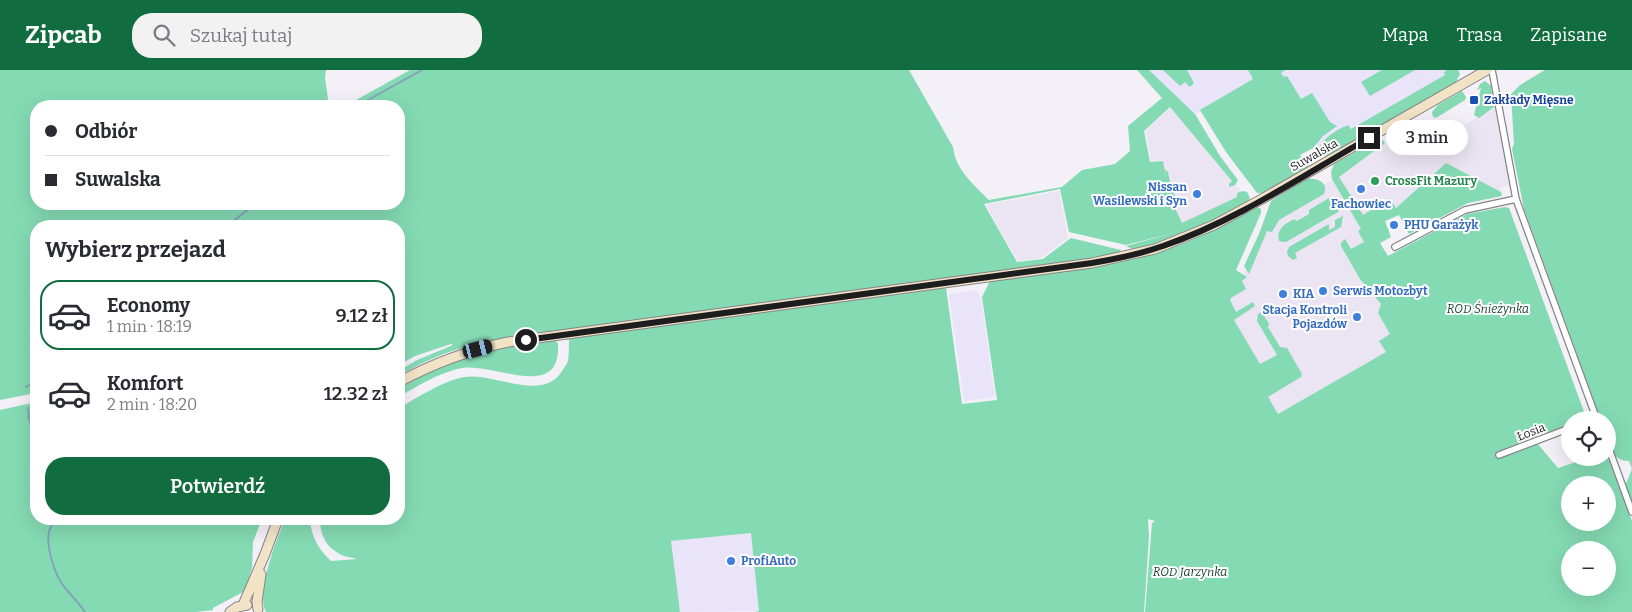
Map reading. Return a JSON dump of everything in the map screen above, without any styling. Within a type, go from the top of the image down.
[{"type":"main road","name":"Suwalska","points":[[405,379],[468,351],[508,342],[1115,258],[1155,249],[1188,236],[1258,201],[1487,70]]},
{"type":"main road","points":[[243,605],[276,525]]},
{"type":"main road","points":[[260,611],[257,602],[265,554]]},
{"type":"main road","points":[[230,612],[237,606],[243,605],[251,606],[260,611]]},
{"type":"street","points":[[1492,70],[1516,199],[1592,411]]},
{"type":"street","points":[[1395,247],[1464,210],[1516,199]]},
{"type":"street","name":"Łosia","points":[[1499,455],[1561,431]]},
{"type":"street","points":[[1615,466],[1632,512]]},
{"type":"shaded area","points":[[1137,70],[1272,70],[1183,121]]},
{"type":"shaded area","points":[[1273,70],[1457,70],[1320,150]]},
{"type":"shaded area","points":[[1495,105],[1510,185],[1500,188],[1501,192],[1446,163],[1396,208],[1391,199],[1361,216],[1435,327],[1272,419],[1219,322],[1278,204],[1314,183],[1325,184],[1336,178],[1333,172],[1414,126],[1433,146]]},
{"type":"shaded area","points":[[1171,107],[1244,195],[1176,227],[1163,160],[1151,161],[1146,130]]},
{"type":"shaded area","points":[[1059,191],[1068,238],[1041,258],[1018,261],[986,205]]},
{"type":"shaded area","points":[[976,290],[981,298],[995,397],[964,401],[949,294]]},
{"type":"shaded area","points":[[752,533],[759,611],[680,612],[670,541]]},
{"type":"green space","points":[[0,70],[326,70],[325,78],[328,100],[30,100],[30,210],[405,210],[405,100],[356,100],[410,70],[909,70],[953,147],[961,169],[989,200],[1062,187],[1082,170],[1115,164],[1130,151],[1128,126],[1162,98],[1137,70],[1149,70],[1195,114],[1220,156],[1238,180],[1235,185],[1229,187],[1232,181],[1170,107],[1144,131],[1150,162],[1163,161],[1167,181],[1165,170],[1168,172],[1177,200],[1174,206],[1182,223],[1237,197],[1237,193],[1247,192],[1250,198],[1246,203],[1177,237],[1132,249],[1126,246],[1177,232],[1126,245],[1069,232],[1060,189],[984,204],[1017,262],[1043,259],[1071,238],[1121,250],[1119,253],[1086,259],[508,337],[454,350],[405,372],[405,367],[417,360],[453,345],[451,344],[415,356],[405,362],[405,220],[30,220],[30,394],[0,400]]},
{"type":"green space","points":[[1163,70],[1187,70],[1194,83],[1190,87],[1185,82],[1180,86]]},
{"type":"green space","points":[[1248,70],[1285,70],[1281,73],[1284,77],[1287,76],[1301,99],[1312,93],[1330,122],[1337,126],[1323,136],[1313,148],[1300,155],[1303,160],[1307,159],[1310,164],[1309,168],[1262,193],[1257,193],[1226,152],[1200,110],[1253,79]]},
{"type":"green space","points":[[1382,70],[1415,70],[1370,96],[1361,82]]},
{"type":"green space","points":[[1447,70],[1458,70],[1460,74],[1456,82],[1329,155],[1317,154],[1321,144],[1333,133],[1348,125],[1351,129],[1445,75],[1444,72]]},
{"type":"green space","points":[[1545,70],[1632,70],[1632,469],[1629,461],[1622,460],[1616,456],[1616,411],[1598,411],[1524,209],[1512,149],[1514,144],[1511,94],[1520,85]]},
{"type":"green space","points":[[1485,81],[1491,86],[1494,107],[1479,118],[1474,115],[1481,88],[1477,90],[1480,84]]},
{"type":"green space","points":[[1462,91],[1466,97],[1465,100],[1436,118],[1433,117],[1432,112],[1438,105]]},
{"type":"green space","points":[[1381,138],[1385,143],[1339,177],[1363,215],[1390,198],[1396,208],[1446,163],[1501,192],[1502,196],[1468,203],[1409,234],[1399,215],[1385,221],[1391,237],[1380,243],[1388,256],[1467,214],[1505,207],[1509,208],[1584,411],[1561,411],[1561,427],[1512,446],[1511,449],[1537,443],[1558,468],[1564,466],[1611,466],[1615,476],[1561,476],[1561,531],[1616,531],[1616,478],[1632,521],[1632,612],[1145,612],[1152,523],[1155,521],[1148,519],[1149,536],[1144,612],[754,612],[759,611],[751,533],[671,541],[680,612],[266,612],[263,603],[265,579],[283,525],[311,525],[316,542],[331,561],[357,559],[342,555],[333,550],[322,534],[321,525],[405,525],[405,405],[440,385],[465,377],[489,378],[530,386],[543,385],[554,380],[567,363],[569,338],[946,288],[962,404],[997,400],[982,297],[990,281],[1081,269],[1149,255],[1193,239],[1257,207],[1261,209],[1261,213],[1236,270],[1247,277],[1242,281],[1246,289],[1230,300],[1236,312],[1253,302],[1255,306],[1234,320],[1260,364],[1277,355],[1257,321],[1258,314],[1262,312],[1269,324],[1268,327],[1280,347],[1287,348],[1302,374],[1301,377],[1268,397],[1278,414],[1386,352],[1379,341],[1390,334],[1378,313],[1381,304],[1360,279],[1341,246],[1345,239],[1351,249],[1364,242],[1358,231],[1361,229],[1332,179],[1331,172],[1334,164]]},
{"type":"green space","points":[[1306,179],[1314,179],[1321,182],[1325,186],[1324,194],[1279,220],[1272,232],[1267,231],[1249,274],[1244,266],[1259,234],[1271,201]]},
{"type":"green space","points":[[1329,198],[1337,200],[1341,206],[1338,212],[1286,242],[1279,241],[1280,230],[1285,225],[1294,219],[1297,221],[1309,214],[1309,210]]},
{"type":"green space","points":[[1343,216],[1341,227],[1295,253],[1297,258],[1293,260],[1288,256],[1289,247],[1329,224],[1329,230],[1335,227],[1335,220]]},
{"type":"green space","points":[[555,340],[558,344],[556,361],[549,372],[538,376],[462,368],[438,376],[405,393],[405,385],[430,372],[462,358],[502,346]]},
{"type":"green space","points":[[30,403],[30,525],[260,525],[253,542],[252,568],[245,591],[213,608],[213,610],[196,612],[0,612],[0,410]]},
{"type":"green space","points":[[1632,469],[1632,504],[1625,486]]},
{"type":"waterway","points":[[368,100],[422,70]]},
{"type":"waterway","points":[[235,220],[247,210]]},
{"type":"waterway","points":[[26,387],[30,385]]},
{"type":"waterway","points":[[28,408],[30,422]]},
{"type":"waterway","points":[[52,525],[48,539],[52,562],[61,583],[85,612]]},
{"type":"place","name":"Zakłady Mięsne","points":[[1474,100]]},
{"type":"place","name":"CrossFit Mazury","points":[[1375,181]]},
{"type":"place","name":"Fachowiec","points":[[1361,189]]},
{"type":"place","name":"Nissan Wasilewski i Syn","points":[[1197,194]]},
{"type":"place","name":"PHU Garażyk","points":[[1394,225]]},
{"type":"place","name":"Serwis Motozbyt","points":[[1323,291]]},
{"type":"place","name":"KIA","points":[[1283,294]]},
{"type":"place","name":"Stacja Kontroli Pojazdów","points":[[1357,317]]},
{"type":"place","name":"ProfiAuto","points":[[731,561]]},
{"type":"route","points":[[526,340],[1092,263],[1128,256],[1164,246],[1214,225],[1369,138]]},
{"type":"park label","name":"ROD Śnieżynka","points":[[1488,309]]},
{"type":"park label","name":"ROD Jarzynka","points":[[1190,572]]}]
